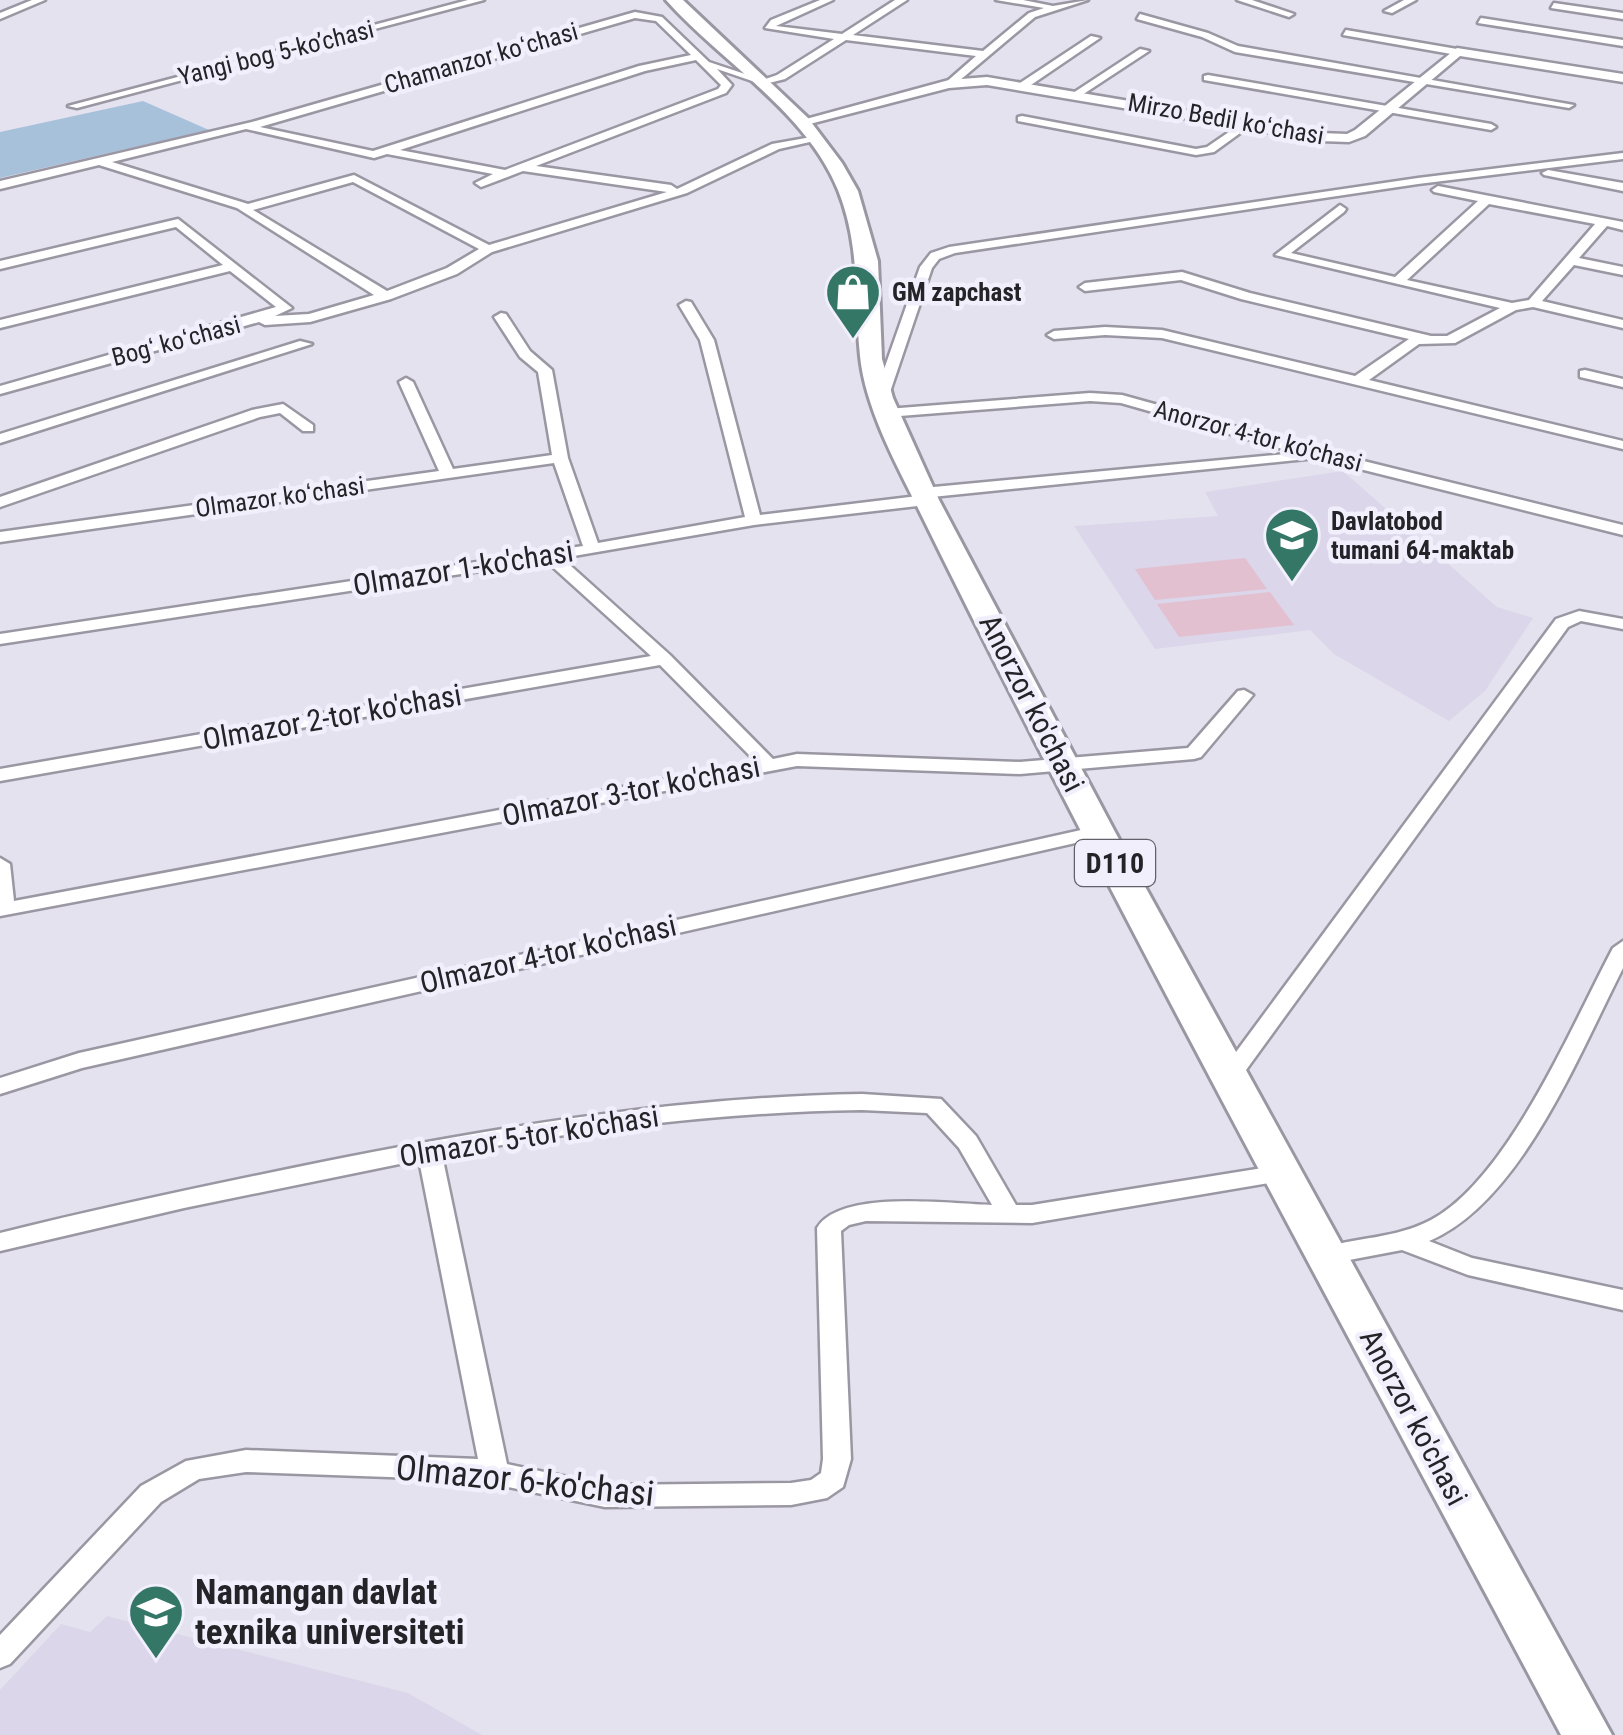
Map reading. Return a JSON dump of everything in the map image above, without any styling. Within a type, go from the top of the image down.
[{"type":"main road","name":"Anorzor ko'chasi","points":[[674,0],[810,131],[848,191],[860,220],[868,261],[871,359],[884,406],[925,496],[1281,1173],[1587,1735]]},
{"type":"street","points":[[1,15],[40,0]]},
{"type":"street","name":"Yangi bog 5-koʼchasi","points":[[73,106],[479,0]]},
{"type":"street","points":[[828,0],[769,25],[983,54]]},
{"type":"street","points":[[702,60],[758,82],[780,77],[902,0]]},
{"type":"street","points":[[1001,0],[1052,7]]},
{"type":"street","points":[[949,84],[1032,15],[1082,0]]},
{"type":"street","points":[[1242,0],[1289,14]]},
{"type":"street","points":[[1389,11],[1411,0]]},
{"type":"street","points":[[1554,6],[1623,16]]},
{"type":"street","name":"Chamanzor koʻchasi","points":[[0,185],[208,132],[251,125],[635,15],[654,16],[727,88],[481,183]]},
{"type":"street","points":[[1140,18],[1204,35],[1236,49],[1569,106]]},
{"type":"street","points":[[1482,21],[1623,43]]},
{"type":"street","points":[[1346,33],[1623,78]]},
{"type":"street","points":[[1024,85],[1095,38]]},
{"type":"street","points":[[1078,93],[1144,51]]},
{"type":"street","name":"Mirzo Bedil koʻchasi","points":[[810,131],[866,102],[949,84],[987,81],[1349,138],[1391,109],[1457,52]]},
{"type":"street","name":"Chamanzor koʻchasi","points":[[251,125],[374,154],[643,68],[702,60]]},
{"type":"street","points":[[1208,78],[1491,126]]},
{"type":"street","points":[[1022,119],[1196,152],[1210,150],[1248,124]]},
{"type":"street","points":[[253,320],[310,318],[386,296],[437,278],[488,249],[683,191],[810,131]]},
{"type":"street","name":"Chamanzor koʻchasi","points":[[385,151],[507,173]]},
{"type":"street","points":[[884,406],[926,268],[935,256],[953,250],[1418,181],[1623,156]]},
{"type":"street","points":[[102,162],[245,207],[354,178],[488,249]]},
{"type":"street","name":"Chamanzor koʻchasi","points":[[522,168],[683,191]]},
{"type":"street","points":[[1531,170],[1623,187]]},
{"type":"street","points":[[1438,190],[1623,226]]},
{"type":"street","points":[[1399,280],[1487,199]]},
{"type":"street","points":[[245,207],[248,214],[386,296]]},
{"type":"street","points":[[1340,209],[1281,255],[1512,306],[1533,304],[1623,324]]},
{"type":"street","points":[[1533,304],[1604,222]]},
{"type":"street","name":"Bogʻ koʻchasi","points":[[0,265],[178,224],[286,308],[0,390]]},
{"type":"street","points":[[1570,260],[1623,270]]},
{"type":"street","name":"Bogʻ koʻchasi","points":[[0,324],[232,266]]},
{"type":"street","points":[[1085,287],[1182,276],[1246,296],[1450,340],[1512,306]]},
{"type":"street","points":[[686,305],[707,340],[754,520]]},
{"type":"street","points":[[501,317],[525,354],[545,370],[560,458],[592,549]]},
{"type":"street","points":[[1054,335],[1105,330],[1162,334],[1623,445]]},
{"type":"street","points":[[1358,381],[1411,343],[1428,338]]},
{"type":"street","points":[[0,440],[304,344]]},
{"type":"street","points":[[1585,374],[1623,383]]},
{"type":"street","points":[[406,382],[448,474]]},
{"type":"street","name":"Anorzor 4-tor koʼchasi","points":[[884,406],[1122,399],[1322,455],[1623,530]]},
{"type":"street","points":[[0,502],[257,413],[283,408],[308,428]]},
{"type":"street","name":"Olmazor 1-ko'chasi","points":[[0,639],[925,496],[1322,455]]},
{"type":"street","name":"Olmazor koʻchasi","points":[[0,537],[560,458]]},
{"type":"street","points":[[549,555],[664,660],[769,765]]},
{"type":"street","points":[[1230,1076],[1562,623],[1580,616],[1623,624]]},
{"type":"street","name":"Olmazor 2-tor ko'chasi","points":[[0,775],[664,660]]},
{"type":"street","name":"Olmazor 3-tor ko'chasi","points":[[2,909],[797,760],[1020,768],[1194,753],[1244,695]]},
{"type":"street","name":"Olmazor 4-tor ko'chasi","points":[[0,1086],[79,1060],[1099,832]]},
{"type":"street","points":[[0,864],[2,909]]},
{"type":"street","points":[[1328,1256],[1406,1242],[1454,1218],[1489,1186],[1519,1140],[1623,948]]},
{"type":"street","name":"Olmazor 5-tor ko'chasi","points":[[0,1242],[109,1215],[522,1131],[745,1106],[933,1105],[956,1124],[984,1162],[1008,1213]]},
{"type":"street","points":[[429,1150],[494,1473]]},
{"type":"street","name":"Olmazor 6-ko'chasi","points":[[0,1655],[151,1494],[180,1472],[210,1464],[246,1461],[474,1469],[605,1496],[791,1494],[818,1490],[833,1479],[837,1459],[829,1228],[840,1218],[866,1212],[1032,1214],[1281,1173]]},
{"type":"street","points":[[1406,1242],[1468,1266],[1623,1300]]},
{"type":"shaded area","name":"Davlatobod tumani 64-maktab","points":[[1343,471],[1497,607],[1533,618],[1485,691],[1449,721],[1334,654],[1310,630],[1155,649],[1074,526],[1218,516],[1205,492]]},
{"type":"shaded area","points":[[1245,558],[1267,589],[1155,600],[1135,569]]},
{"type":"shaded area","points":[[1270,592],[1294,625],[1179,637],[1157,604]]},
{"type":"shaded area","name":"Namangan davlat texnika universiteti","points":[[107,1616],[408,1693],[482,1735],[0,1735],[0,1690],[61,1624],[90,1632]]},
{"type":"water","points":[[143,101],[209,130],[0,178],[0,132]]},
{"type":"place","name":"GM zapchast","points":[[853,341]]},
{"type":"place","name":"Davlatobod tumani 64-maktab","points":[[1292,584]]},
{"type":"place","name":"Namangan davlat texnika universiteti","points":[[156,1661]]}]
